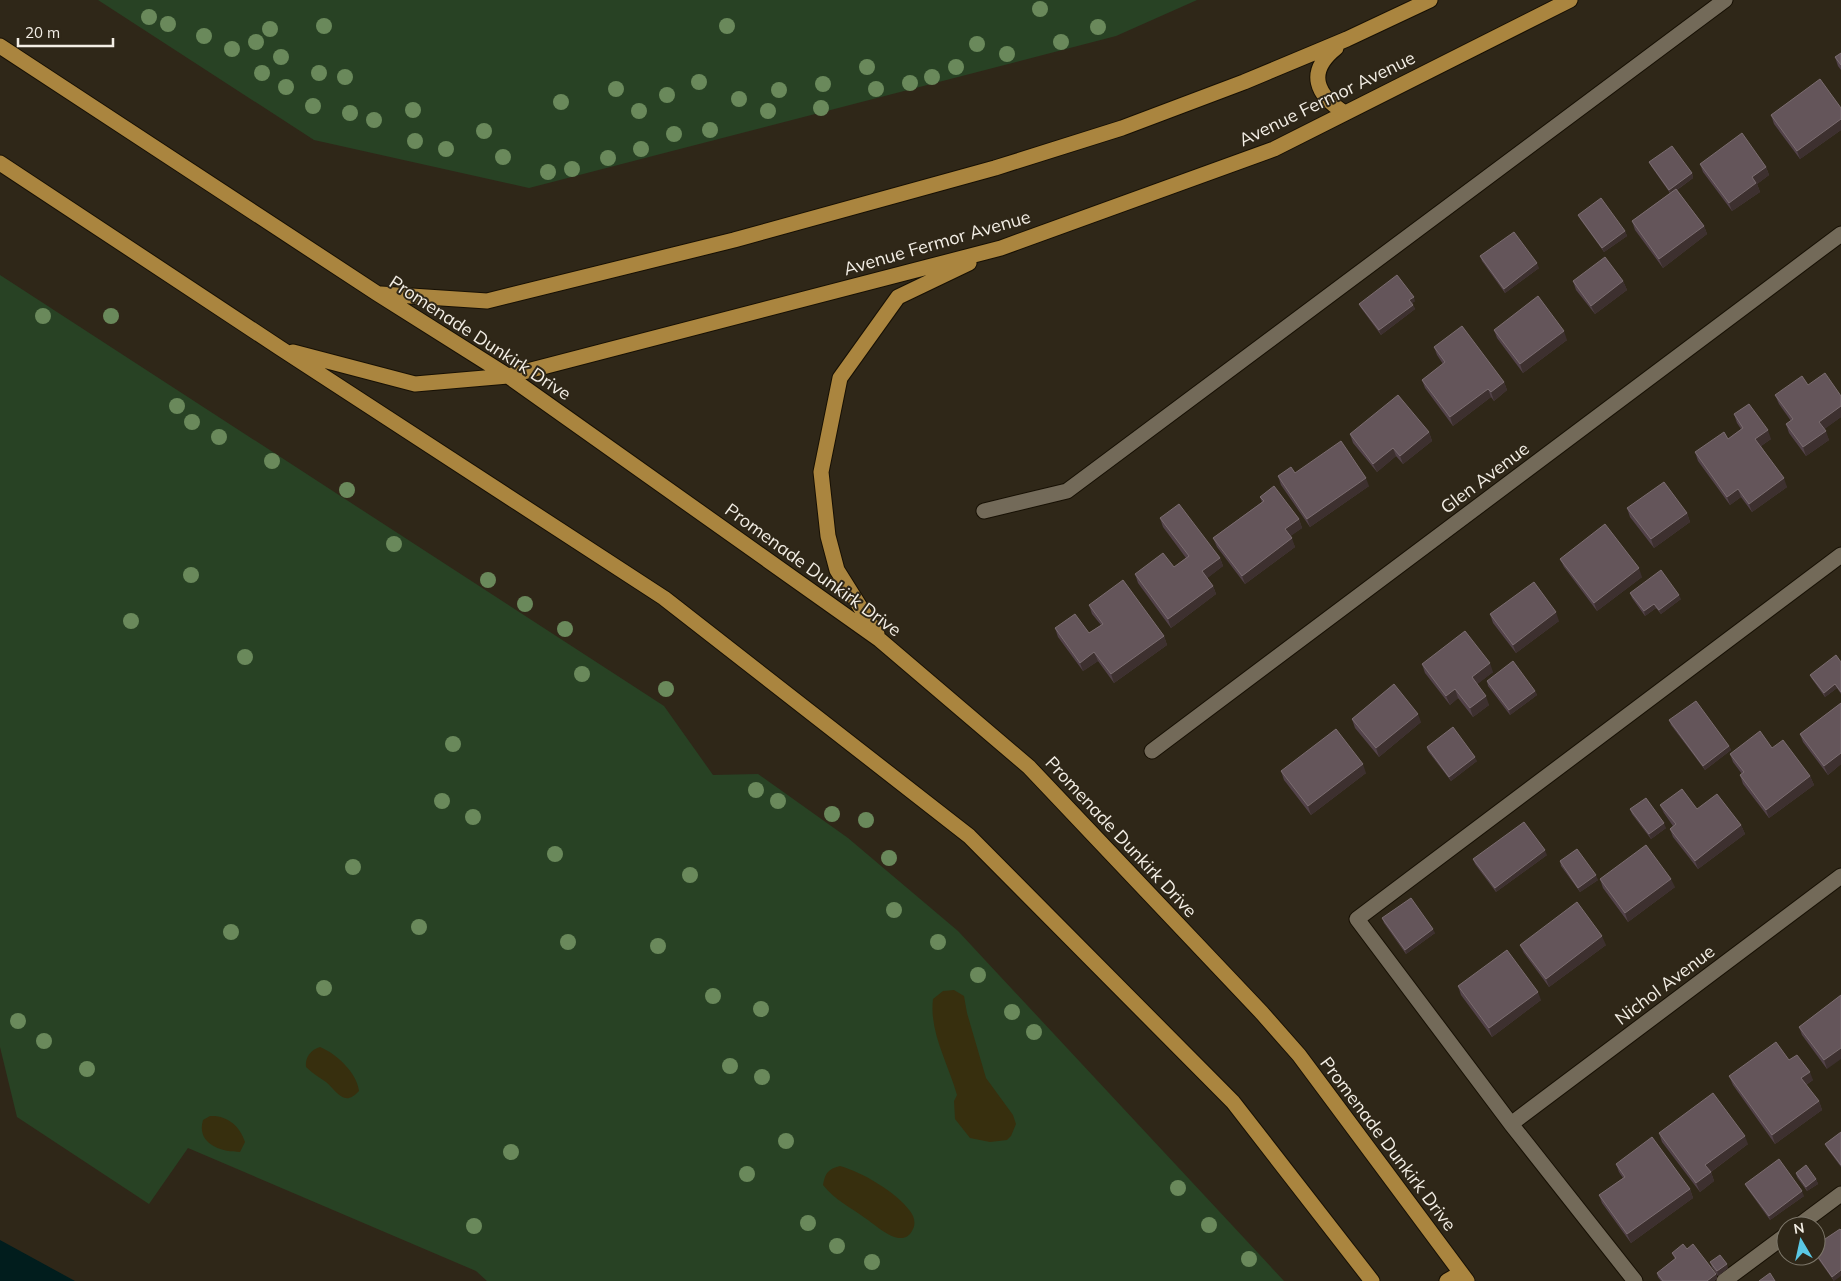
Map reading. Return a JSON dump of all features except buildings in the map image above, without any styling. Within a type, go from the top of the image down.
[{"type":"main road","points":[[378,294],[487,301],[734,240],[995,168],[1122,128],[1244,82],[1347,39],[1430,0]]},
{"type":"main road","name":"Avenue Fermor Avenue","points":[[280,348],[415,384],[508,376],[1001,248],[1274,149],[1570,0]]},
{"type":"main road","points":[[1345,113],[1332,105],[1322,95],[1318,81],[1319,68],[1326,56],[1347,39]]},
{"type":"main road","name":"Promenade Dunkirk Drive","points":[[0,46],[378,294],[508,376],[880,640],[1029,767],[1262,1013],[1298,1056],[1464,1277]]},
{"type":"main road","points":[[0,163],[664,598],[969,836],[1233,1102],[1372,1281]]},
{"type":"main road","points":[[880,640],[837,570],[828,536],[821,472],[840,378],[898,297],[1001,248]]},
{"type":"main road","points":[[1447,1281],[1464,1277]]},
{"type":"street","points":[[984,511],[1067,491],[1725,0]]},
{"type":"street","name":"Glen Avenue","points":[[1152,751],[1841,234]]},
{"type":"street","points":[[1635,1281],[1511,1124],[1357,919],[1841,555]]},
{"type":"street","name":"Nichol Avenue","points":[[1511,1124],[1841,876]]},
{"type":"street","points":[[1811,1216],[1841,1194]]},
{"type":"street","points":[[1724,1281],[1776,1242]]},
{"type":"green space","points":[[98,0],[1197,0],[1116,36],[529,188],[314,140]]},
{"type":"green space","points":[[0,275],[664,706],[713,775],[758,774],[848,838],[958,931],[1284,1281],[487,1281],[476,1271],[188,1148],[149,1204],[17,1117],[0,1047]]},
{"type":"sand","points":[[954,990],[964,996],[967,1013],[986,1078],[1013,1115],[1016,1124],[1011,1136],[1007,1140],[990,1142],[970,1138],[955,1119],[954,1101],[957,1095],[936,1035],[933,1011],[933,999],[943,991]]},
{"type":"sand","points":[[320,1047],[333,1054],[350,1071],[359,1091],[354,1096],[345,1098],[341,1096],[306,1067],[306,1060],[309,1055],[313,1050]]},
{"type":"sand","points":[[210,1116],[222,1117],[236,1126],[245,1142],[240,1152],[218,1148],[207,1141],[203,1135],[202,1128],[203,1120]]},
{"type":"sand","points":[[840,1166],[878,1184],[904,1204],[914,1220],[914,1227],[909,1235],[903,1238],[896,1237],[882,1231],[843,1203],[823,1185],[825,1177],[830,1170]]},
{"type":"water","points":[[0,1240],[75,1281],[0,1281]]}]
